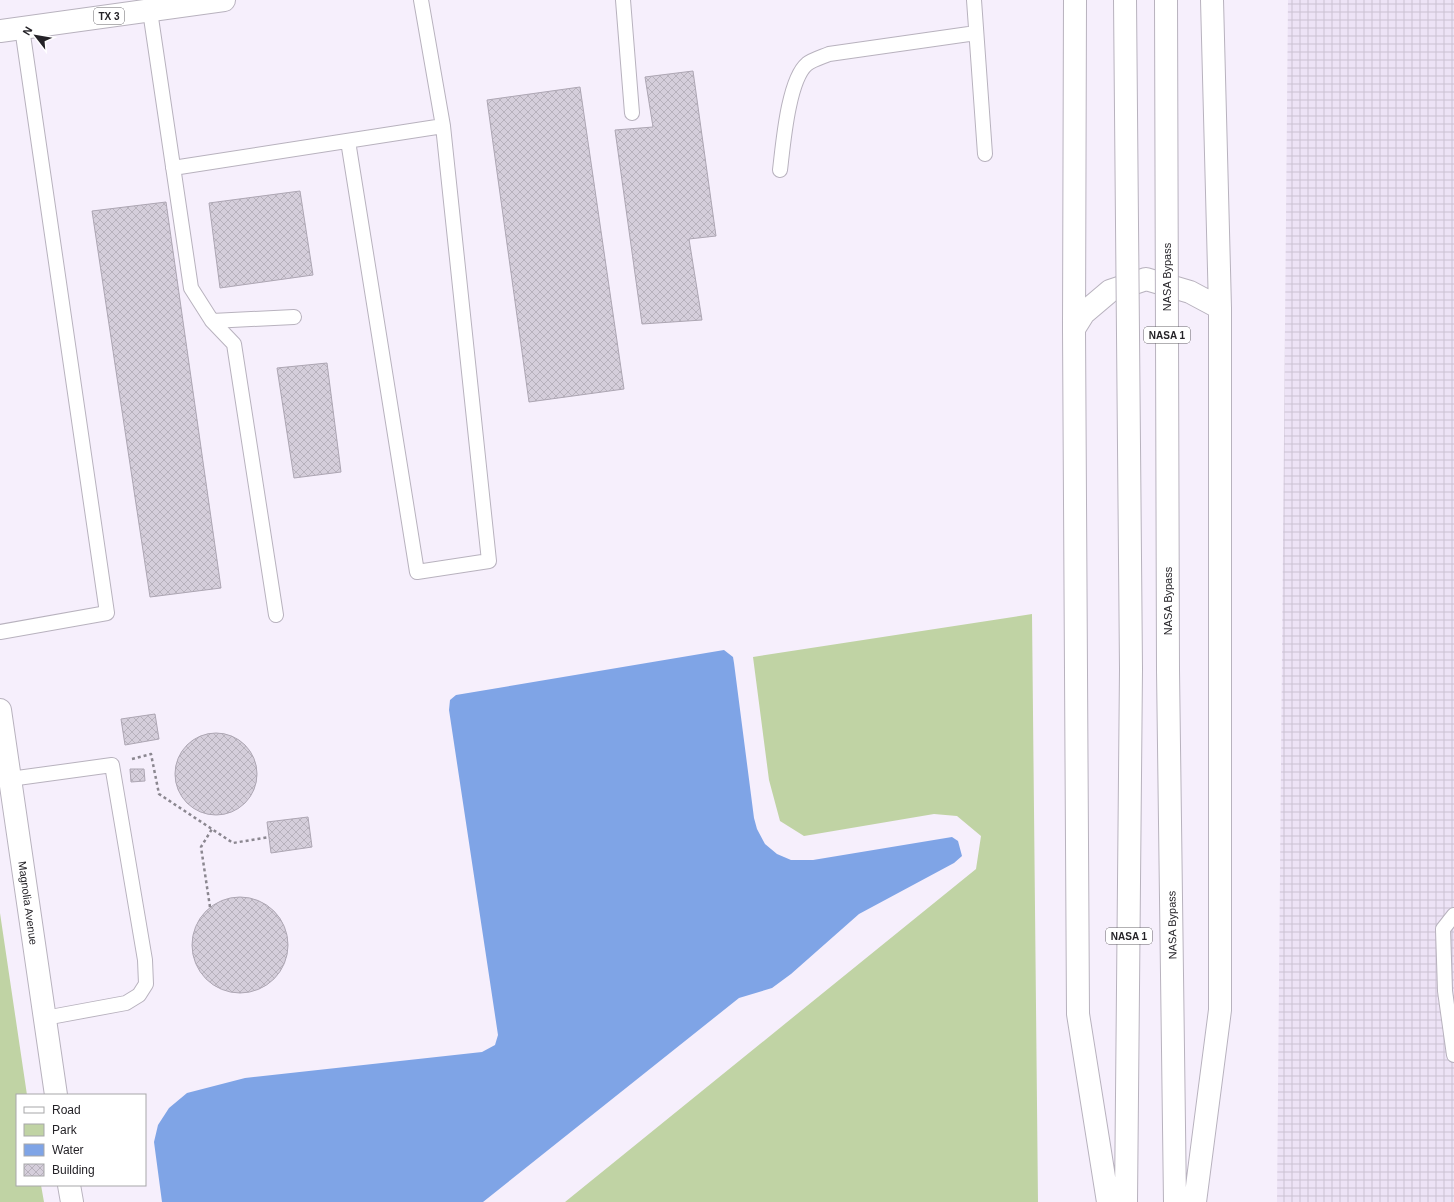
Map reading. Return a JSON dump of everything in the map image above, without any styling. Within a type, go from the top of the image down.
[{"type":"main road","name":"TX 3","points":[[0,31],[224,0]]},
{"type":"main road","points":[[1075,0],[1074,328],[1078,1014],[1108,1202]]},
{"type":"main road","name":"NASA 1","points":[[1125,0],[1131,669],[1126,1202]]},
{"type":"main road","name":"NASA Bypass","points":[[1166,0],[1168,670],[1176,1202]]},
{"type":"main road","points":[[1195,1202],[1220,1010],[1220,308],[1212,0]]},
{"type":"main road","points":[[1074,328],[1084,313],[1110,291],[1146,279],[1190,292],[1220,308]]},
{"type":"main road","name":"Magnolia Avenue","points":[[0,710],[56,1094]]},
{"type":"main road","points":[[69,1186],[72,1202]]},
{"type":"lane","points":[[348,141],[417,572],[489,562],[443,126],[421,0]]},
{"type":"lane","points":[[623,0],[632,113]]},
{"type":"lane","points":[[974,0],[984,154]]},
{"type":"lane","points":[[150,11],[191,288],[212,321],[234,344],[276,615]]},
{"type":"lane","points":[[0,632],[107,613],[22,28]]},
{"type":"lane","points":[[780,170],[788,112],[797,77],[807,64],[829,54],[976,33]]},
{"type":"lane","points":[[173,168],[443,126]]},
{"type":"lane","points":[[212,321],[294,317]]},
{"type":"lane","points":[[10,779],[112,765],[145,960],[146,984],[139,995],[126,1003],[45,1018]]},
{"type":"lane","points":[[1454,915],[1443,929],[1445,991],[1454,1055]]},
{"type":"path","points":[[112,765],[152,754],[159,794],[233,843],[269,837]]},
{"type":"path","points":[[210,907],[201,847],[212,829]]},
{"type":"shaded area","points":[[1288,0],[1454,0],[1454,1202],[1277,1202]]},
{"type":"green space","points":[[1032,614],[1038,1202],[565,1202],[976,869],[981,836],[957,816],[934,814],[804,836],[780,821],[769,780],[753,657]]},
{"type":"green space","points":[[0,913],[27,1094],[16,1094],[16,1186],[41,1186],[44,1202],[0,1202]]},
{"type":"water","points":[[724,650],[733,657],[754,818],[757,829],[765,844],[777,854],[791,860],[813,860],[952,837],[958,841],[962,856],[954,863],[859,914],[791,974],[772,988],[739,998],[483,1202],[162,1202],[154,1142],[158,1125],[169,1108],[187,1093],[245,1078],[482,1052],[495,1045],[498,1035],[449,710],[450,700],[456,695]]},
{"type":"building","points":[[693,71],[716,236],[689,239],[702,320],[642,324],[615,130],[653,127],[645,77]]},
{"type":"building","points":[[580,87],[624,389],[529,402],[487,100]]},
{"type":"building","points":[[300,191],[313,275],[220,288],[209,203]]},
{"type":"building","points":[[166,202],[221,588],[150,597],[92,211]]},
{"type":"building","points":[[327,363],[341,472],[294,478],[277,368]]},
{"type":"building","points":[[155,714],[159,739],[125,745],[121,719]]},
{"type":"building","points":[[216,733],[232,736],[245,745],[254,758],[257,774],[254,790],[245,803],[232,812],[216,815],[200,812],[187,803],[178,790],[175,774],[178,758],[187,745],[200,736]]},
{"type":"building","points":[[130,769],[144,769],[145,781],[131,782]]},
{"type":"building","points":[[308,817],[312,847],[271,853],[267,822]]},
{"type":"building","points":[[240,897],[258,901],[267,905],[274,911],[280,918],[284,927],[288,945],[284,963],[280,972],[274,979],[267,985],[258,989],[240,993],[222,989],[213,985],[206,979],[200,972],[196,963],[192,945],[196,927],[200,918],[206,911],[213,905],[222,901]]}]
